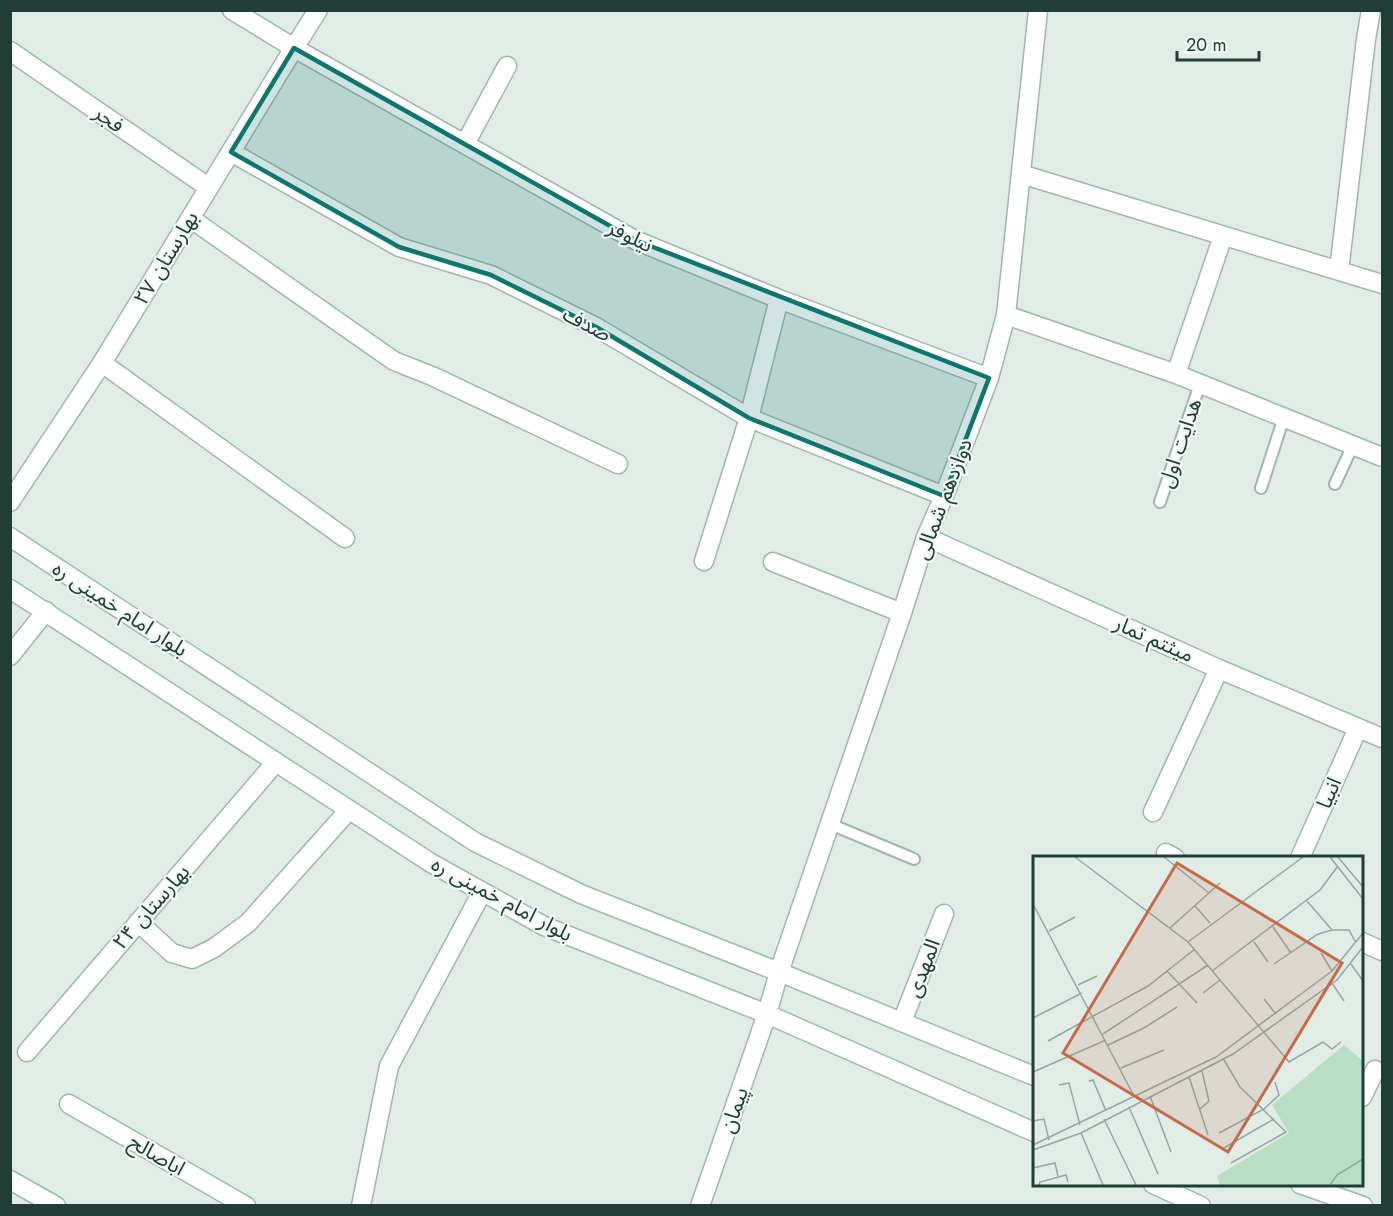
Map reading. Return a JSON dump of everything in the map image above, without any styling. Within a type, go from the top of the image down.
[{"type":"street","name":"نیلوفر","points":[[232,10],[294,48],[635,240],[779,299],[989,378]]},
{"type":"street","name":"بهارستان ۲۷","points":[[10,502],[102,363],[318,10]]},
{"type":"street","name":"دوازدهم شمالی","points":[[779,972],[927,537],[989,378],[1006,315],[1038,10]]},
{"type":"street","points":[[1339,271],[1371,10]]},
{"type":"street","name":"فجر","points":[[10,51],[208,187]]},
{"type":"street","points":[[465,144],[507,66]]},
{"type":"street","name":"صدف","points":[[231,152],[399,247],[491,274],[596,327],[749,418],[944,496]]},
{"type":"street","points":[[1021,174],[1383,285]]},
{"type":"street","points":[[190,218],[394,361],[432,376],[618,464]]},
{"type":"street","points":[[1176,374],[1223,236]]},
{"type":"street","points":[[704,561],[749,418],[779,299]]},
{"type":"street","points":[[1006,315],[1176,374],[1383,457]]},
{"type":"street","points":[[102,363],[345,538]]},
{"type":"street","name":"بلوار امام خمینی ره","points":[[10,537],[475,842],[581,894],[1033,1075]]},
{"type":"street","name":"میثتم تمار","points":[[927,537],[1219,669],[1383,738]]},
{"type":"street","points":[[773,562],[902,613]]},
{"type":"street","name":"بلوار امام خمینی ره","points":[[10,588],[431,864],[544,926],[767,1014],[1033,1131]]},
{"type":"street","points":[[10,656],[46,611]]},
{"type":"street","points":[[1153,812],[1219,669]]},
{"type":"street","name":"انبیا","points":[[1301,856],[1358,728]]},
{"type":"street","name":"بهارستان ۲۴","points":[[27,1052],[276,762]]},
{"type":"street","points":[[138,922],[172,953],[192,959],[214,948],[248,922],[349,810]]},
{"type":"street","points":[[361,1206],[389,1066],[482,892]]},
{"type":"street","name":"المهدی","points":[[902,1022],[944,914]]},
{"type":"street","points":[[1363,942],[1383,951]]},
{"type":"street","name":"پیمان","points":[[700,1206],[767,1014],[779,972]]},
{"type":"street","points":[[1363,1096],[1375,1070]]},
{"type":"street","name":"اباصالح","points":[[69,1104],[246,1206]]},
{"type":"street","points":[[10,1180],[56,1206]]},
{"type":"street","points":[[1155,1186],[1201,1206]]},
{"type":"street","points":[[1311,1187],[1363,1206]]},
{"type":"lane","name":"هدایت اول","points":[[1160,502],[1200,384]]},
{"type":"lane","points":[[1261,488],[1284,417]]},
{"type":"lane","points":[[1335,484],[1353,445]]},
{"type":"lane","points":[[830,824],[914,858]]},
{"type":"highlighted area","points":[[294,48],[635,240],[989,378],[944,496],[749,418],[596,327],[491,275],[399,247],[231,152]]}]
